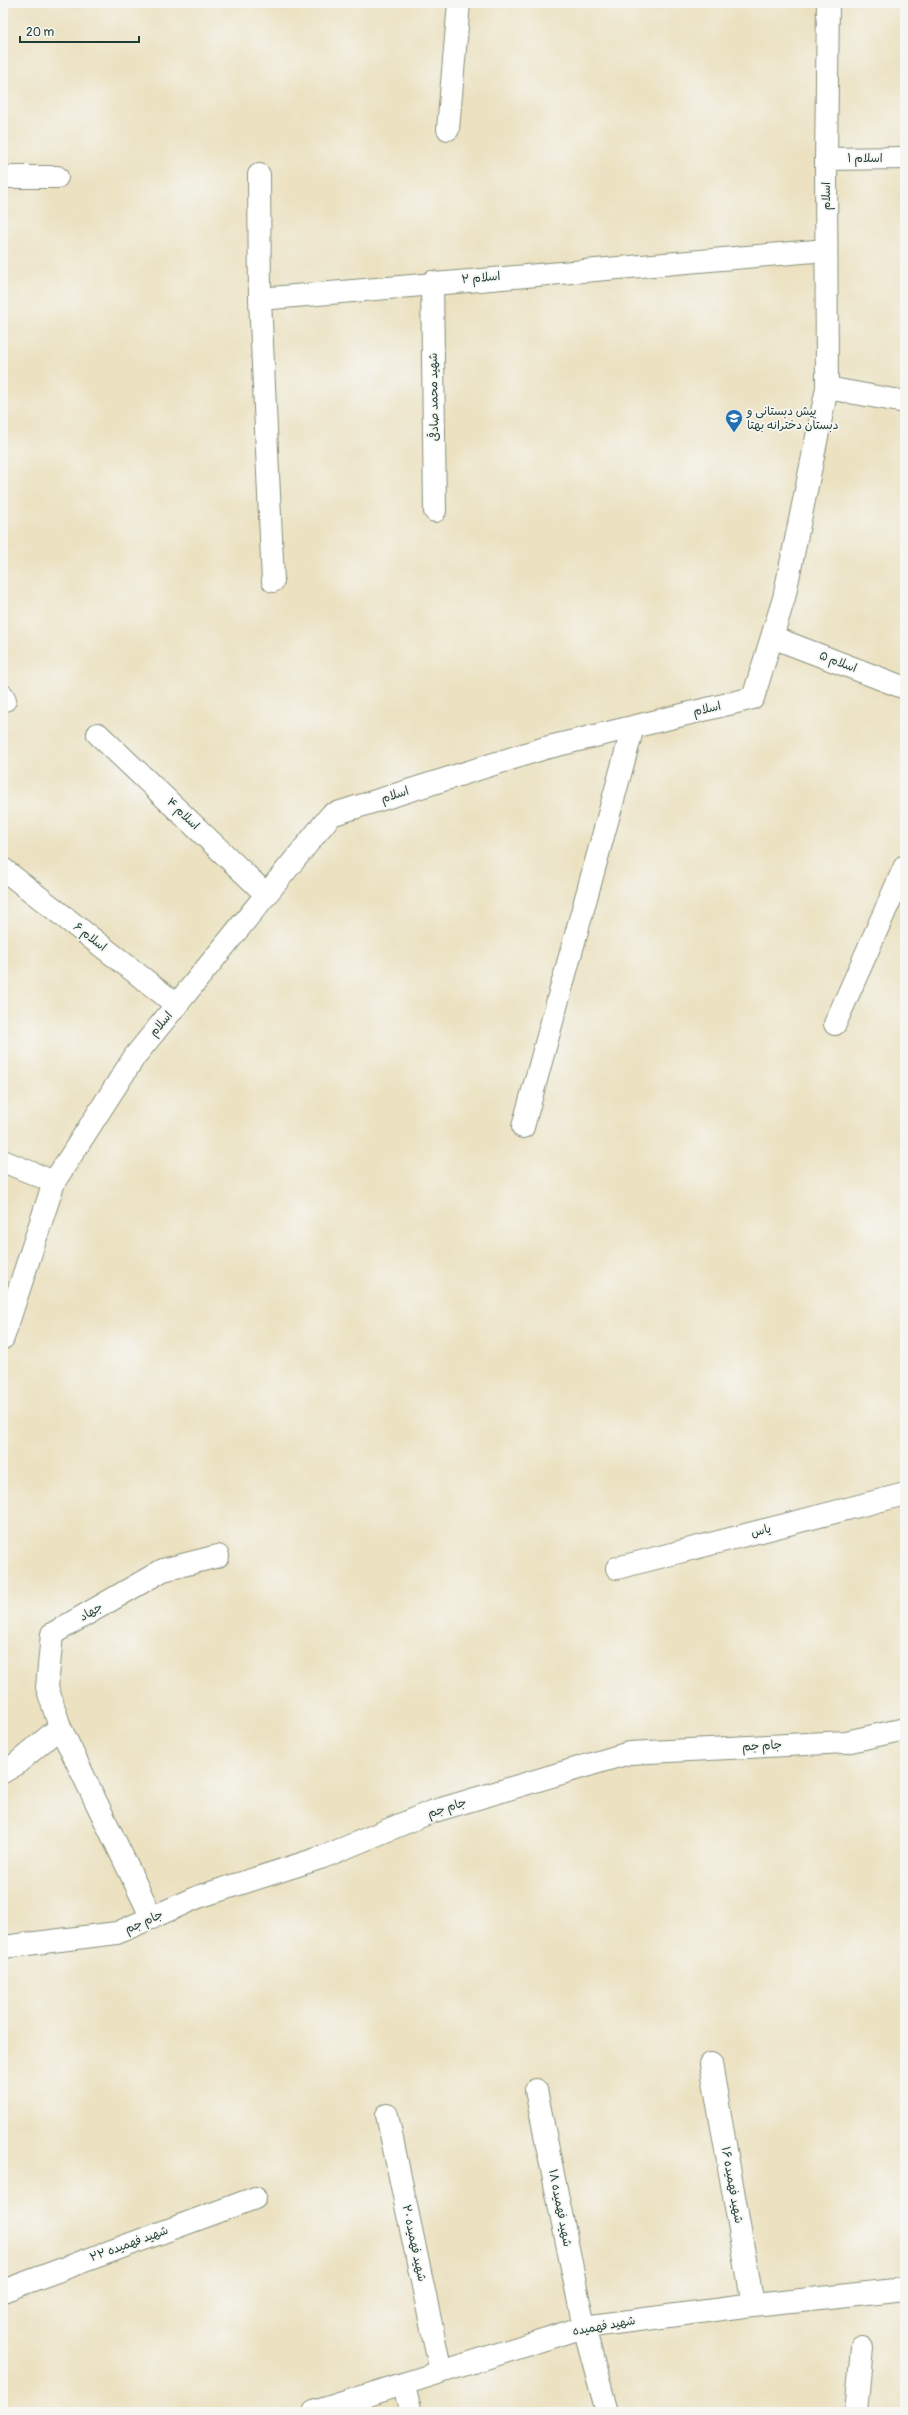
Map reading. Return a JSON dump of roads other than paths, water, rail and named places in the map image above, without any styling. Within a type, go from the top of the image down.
[{"type":"street","points":[[448,129],[459,3]]},
{"type":"street","name":"اسلام","points":[[3,1338],[54,1182],[135,1056],[331,815],[545,748],[753,698],[784,598],[827,388],[826,159],[828,3]]},
{"type":"street","name":"اسلام ۱","points":[[826,159],[905,158]]},
{"type":"street","points":[[259,175],[260,299],[273,581]]},
{"type":"street","points":[[3,177],[57,177]]},
{"type":"street","name":"اسلام ۲","points":[[260,299],[432,282],[826,250]]},
{"type":"street","name":"شهید محمد صادقی","points":[[432,282],[435,511]]},
{"type":"street","points":[[827,388],[905,402]]},
{"type":"street","name":"اسلام ۵","points":[[772,637],[905,688]]},
{"type":"street","points":[[523,1127],[633,727]]},
{"type":"street","name":"اسلام ۴","points":[[98,734],[267,894]]},
{"type":"street","points":[[835,1024],[905,866]]},
{"type":"street","name":"اسلام ۶","points":[[3,869],[178,1005]]},
{"type":"street","points":[[3,1161],[54,1182]]},
{"type":"street","name":"یاس","points":[[617,1568],[905,1494]]},
{"type":"street","name":"جهاد","points":[[152,1918],[60,1727],[47,1687],[52,1634],[163,1570],[218,1556]]},
{"type":"street","points":[[3,1772],[15,1765],[60,1727]]},
{"type":"street","name":"جام جم","points":[[3,1947],[117,1934],[198,1898],[323,1857],[430,1812],[629,1753],[846,1742],[905,1729]]},
{"type":"street","name":"شهید فهمیده ۱۶","points":[[711,2064],[752,2305]]},
{"type":"street","name":"شهید فهمیده ۱۸","points":[[536,2090],[584,2327],[607,2412]]},
{"type":"street","name":"شهید فهمیده ۲۰","points":[[388,2115],[441,2372]]},
{"type":"street","name":"شهید فهمیده ۲۲","points":[[3,2291],[255,2198]]},
{"type":"street","name":"شهید فهمیده","points":[[314,2412],[584,2327],[752,2305],[905,2289]]},
{"type":"street","points":[[856,2412],[862,2348]]},
{"type":"street","points":[[403,2384],[411,2412]]},
{"type":"place","name":"پیش دبستانی و دبستان دخترانه بهتا","points":[[734,433]]}]
